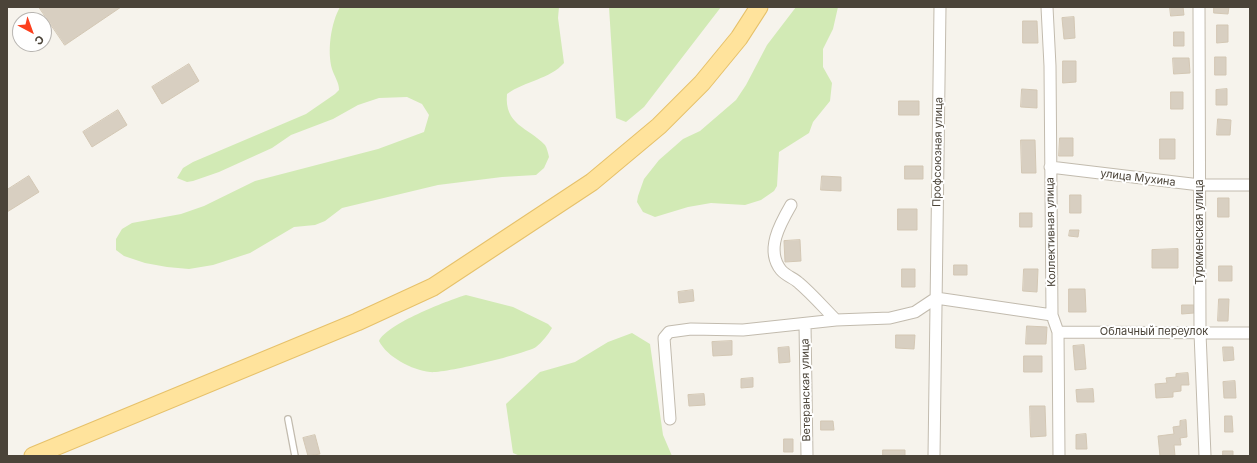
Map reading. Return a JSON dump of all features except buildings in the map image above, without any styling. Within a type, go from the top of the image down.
[{"type":"main road","points":[[32,456],[357,322],[433,287],[592,182],[660,126],[702,83],[739,38],[759,7]]},
{"type":"street","name":"Профсоюзная улица","points":[[934,456],[940,7]]},
{"type":"street","name":"Коллективная улица","points":[[1047,7],[1050,66],[1052,316],[1058,332],[1059,456]]},
{"type":"street","name":"Туркменская улица","points":[[1199,7],[1200,333],[1205,456]]},
{"type":"street","name":"улица Мухина","points":[[1050,167],[1200,185],[1250,185]]},
{"type":"street","points":[[791,205],[782,221],[776,237],[773,249],[775,260],[782,272],[799,283],[836,320]]},
{"type":"street","points":[[670,419],[664,338],[669,332],[691,329],[743,330],[836,320],[890,318],[915,312],[936,298],[1052,316]]},
{"type":"street","name":"Ветеранская улица","points":[[805,324],[807,456]]},
{"type":"street","name":"Облачный переулок","points":[[1058,332],[1250,333]]},
{"type":"lane","points":[[288,419],[296,456]]},
{"type":"green space","points":[[340,7],[559,7],[558,18],[564,63],[552,73],[507,94],[509,113],[513,119],[546,146],[549,157],[544,168],[536,175],[502,177],[438,185],[342,208],[325,221],[315,225],[294,227],[250,253],[213,265],[189,269],[167,267],[145,263],[124,256],[116,250],[116,239],[122,229],[132,223],[181,214],[204,206],[255,181],[378,149],[424,132],[429,115],[422,104],[407,97],[379,98],[358,105],[333,119],[291,135],[272,148],[219,172],[187,182],[177,178],[183,168],[193,162],[306,114],[339,90],[332,69],[330,46],[334,21]]},
{"type":"green space","points":[[609,7],[721,7],[644,107],[626,122],[616,118]]},
{"type":"green space","points":[[796,7],[838,7],[833,29],[823,49],[823,67],[832,83],[830,101],[813,122],[809,133],[779,152],[777,186],[774,191],[761,200],[745,205],[711,203],[688,207],[655,217],[643,212],[637,202],[644,179],[659,160],[683,139],[700,131],[736,100],[746,85],[767,45]]},
{"type":"green space","points":[[466,295],[513,307],[548,324],[552,328],[547,336],[536,347],[529,350],[483,363],[438,372],[423,371],[408,366],[388,352],[379,341],[384,334],[393,327],[445,302]]},
{"type":"green space","points":[[632,333],[650,344],[663,435],[672,456],[520,456],[513,453],[506,404],[540,372],[575,362],[608,342]]}]
